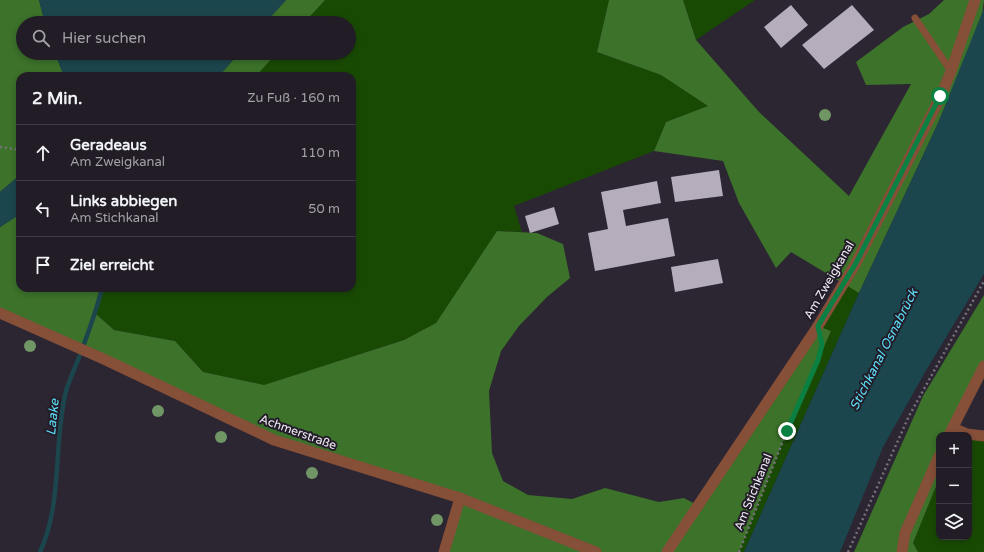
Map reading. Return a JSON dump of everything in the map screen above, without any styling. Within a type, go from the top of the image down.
[{"type":"street","name":"Am Zweigkanal","points":[[667,552],[818,326],[856,263],[940,96],[951,71],[975,0]]},
{"type":"street","name":"Achmerstraße","points":[[0,313],[108,361],[274,440],[460,498],[596,552]]},
{"type":"street","points":[[951,432],[984,366]]},
{"type":"street","points":[[972,435],[984,436]]},
{"type":"street","points":[[902,552],[905,533],[936,463]]},
{"type":"street","points":[[444,552],[460,498]]},
{"type":"lane","points":[[915,18],[951,71]]},
{"type":"path","points":[[0,147],[16,149]]},
{"type":"path","points":[[848,552],[909,416],[984,281]]},
{"type":"path","name":"Am Stichkanal","points":[[739,552],[787,431],[818,360],[822,345],[818,326]]},
{"type":"green space","points":[[0,0],[39,0],[43,16],[16,16],[16,60],[58,60],[62,72],[16,72],[16,178],[0,192]]},
{"type":"green space","points":[[286,0],[325,0],[310,16],[271,16]]},
{"type":"green space","points":[[325,0],[609,0],[597,52],[661,75],[708,106],[666,122],[654,151],[514,206],[522,232],[497,231],[436,323],[404,340],[264,385],[203,372],[175,341],[114,330],[96,314],[101,292],[356,292],[356,72],[260,72],[271,60],[356,60],[356,16],[310,16]]},
{"type":"green space","points":[[609,0],[683,0],[696,40],[759,112],[849,196],[911,84],[866,85],[856,62],[903,27],[929,14],[944,0],[984,0],[982,16],[939,121],[859,293],[791,252],[776,268],[739,203],[723,161],[654,151],[666,122],[708,106],[661,75],[597,52]]},
{"type":"green space","points":[[683,0],[755,0],[696,40]]},
{"type":"green space","points":[[233,60],[271,60],[260,72],[222,72]]},
{"type":"green space","points":[[16,217],[16,292],[101,292],[96,314],[114,330],[175,341],[203,372],[264,385],[404,340],[436,323],[497,231],[537,233],[563,244],[570,278],[547,297],[519,326],[501,351],[489,391],[492,453],[503,481],[528,495],[572,499],[605,488],[659,502],[684,498],[697,505],[818,326],[831,331],[787,431],[739,552],[444,552],[460,499],[274,440],[0,313],[0,227]]},
{"type":"green space","points":[[841,282],[859,293],[744,552],[739,552],[787,431],[831,331],[818,326]]},
{"type":"green space","points":[[984,295],[984,374],[958,424],[965,432],[936,432],[936,486],[913,543],[918,552],[854,552],[923,396]]},
{"type":"green space","points":[[972,436],[984,439],[984,552],[918,552],[913,543],[936,486],[936,540],[972,540]]},
{"type":"water","points":[[39,0],[286,0],[271,16],[43,16]]},
{"type":"water","name":"Stichkanal Osnabrück","points":[[984,8],[984,274],[924,374],[883,447],[840,552],[744,552],[859,293],[939,121]]},
{"type":"water","points":[[58,60],[233,60],[222,72],[62,71]]},
{"type":"water","points":[[16,178],[16,217],[0,227],[0,192]]},
{"type":"building","points":[[791,5],[808,25],[781,48],[764,27]]},
{"type":"building","points":[[852,5],[874,30],[824,69],[802,45]]},
{"type":"building","points":[[719,170],[723,196],[675,202],[671,177]]},
{"type":"building","points":[[657,181],[661,203],[623,210],[626,226],[668,218],[675,256],[595,271],[588,233],[608,229],[601,192]]},
{"type":"building","points":[[554,207],[559,224],[530,233],[525,216]]},
{"type":"building","points":[[718,259],[723,283],[675,292],[671,267]]},
{"type":"waterway","name":"Laake","points":[[40,552],[52,513],[62,411],[66,391],[91,324],[101,292]]},
{"type":"route","points":[[787,431],[818,360],[822,345],[818,326],[856,263],[940,96]]}]
